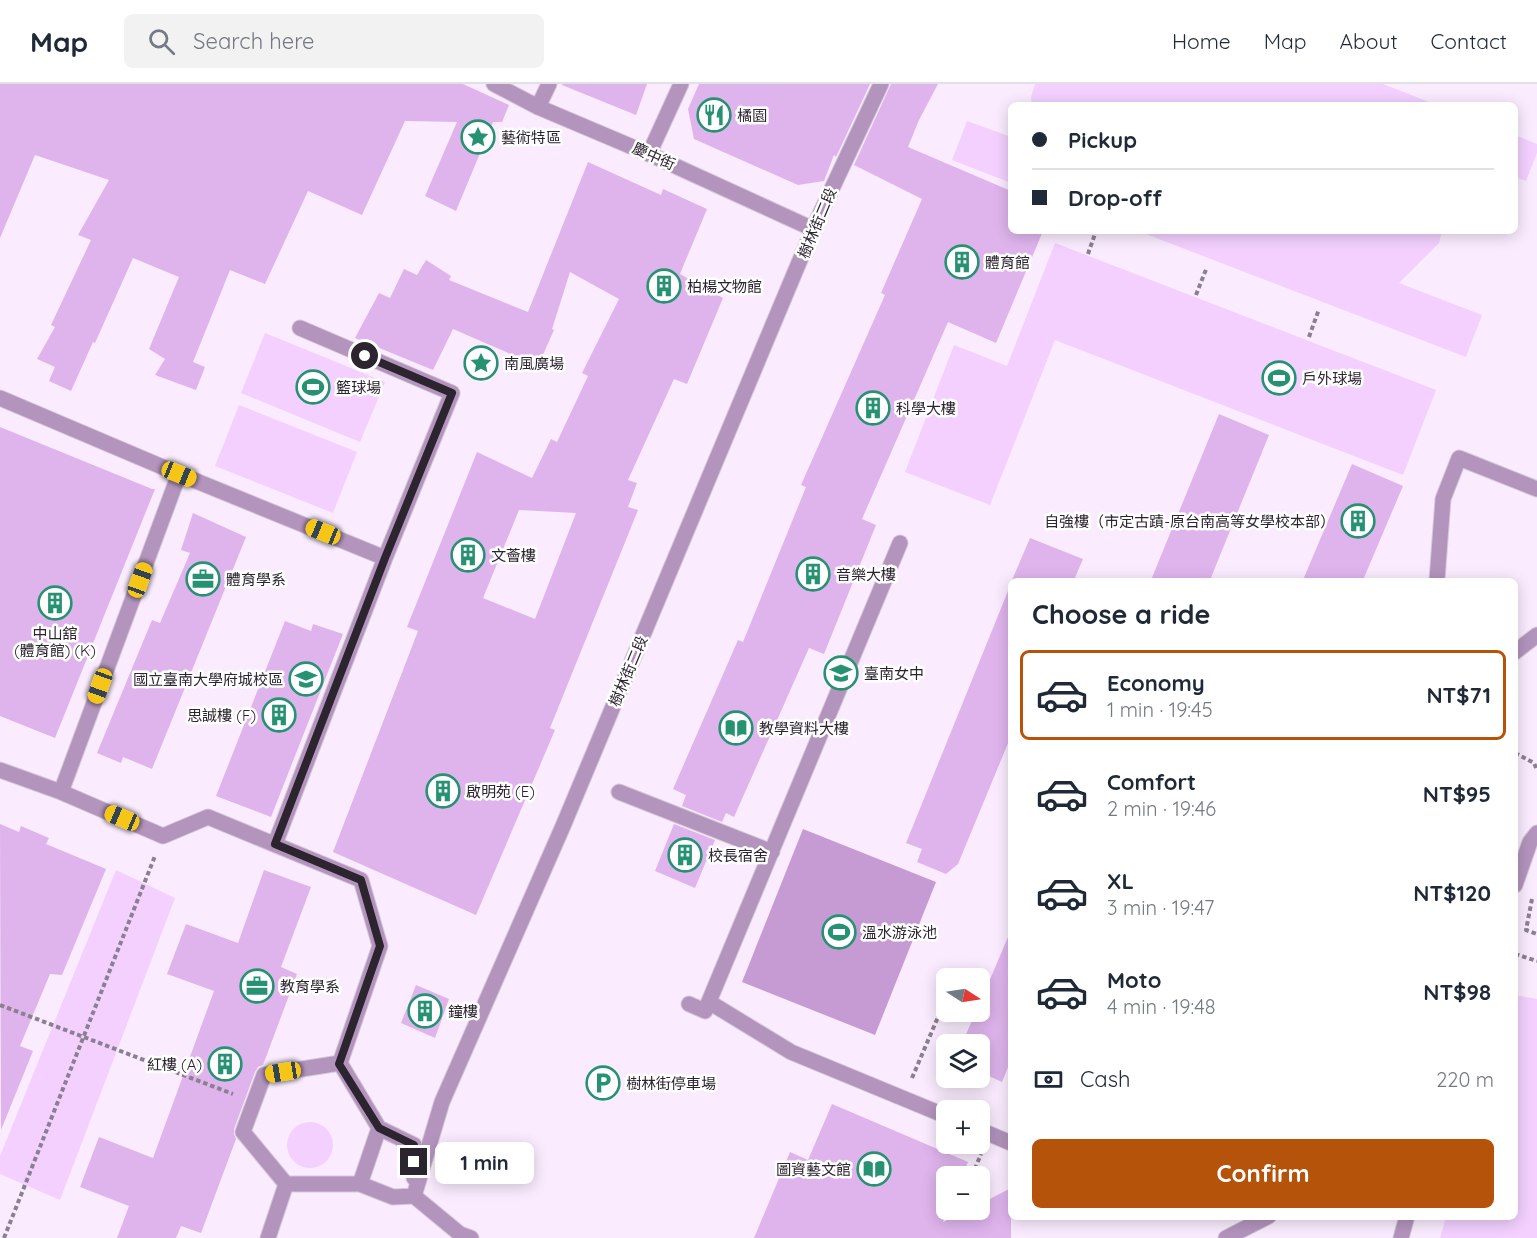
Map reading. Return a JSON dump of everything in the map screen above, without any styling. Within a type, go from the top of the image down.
[{"type":"street","name":"慶中街","points":[[494,84],[538,108],[649,154],[813,230]]},
{"type":"street","points":[[538,108],[549,84]]},
{"type":"street","points":[[649,154],[681,84]]},
{"type":"street","name":"樹林街二段","points":[[414,1196],[442,1102],[563,826],[813,230],[881,84]]},
{"type":"street","points":[[275,844],[385,558],[452,393],[300,328]]},
{"type":"street","points":[[0,398],[385,558]]},
{"type":"street","points":[[1437,578],[1443,499],[1459,458],[1537,489]]},
{"type":"street","points":[[61,792],[179,474]]},
{"type":"street","points":[[689,1004],[705,1011],[900,543]]},
{"type":"street","points":[[1518,650],[1537,635]]},
{"type":"street","points":[[0,770],[61,792],[163,836],[208,817],[361,880],[380,946],[339,1064]]},
{"type":"street","points":[[619,792],[772,852]]},
{"type":"street","points":[[1518,876],[1530,842],[1537,833]]},
{"type":"street","points":[[709,1002],[791,1052],[936,1112]]},
{"type":"street","points":[[339,1064],[379,1128],[414,1145],[414,1196]]},
{"type":"street","points":[[286,1184],[243,1132],[264,1075],[339,1064]]},
{"type":"street","points":[[360,1184],[379,1128]]},
{"type":"street","points":[[990,1134],[1008,1142]]},
{"type":"street","points":[[286,1184],[360,1184],[393,1197],[414,1196],[460,1234],[471,1238]]},
{"type":"street","points":[[268,1238],[286,1184]]},
{"type":"street","points":[[1226,1238],[1261,1220]]},
{"type":"street","points":[[1401,1238],[1406,1220]]},
{"type":"path","points":[[1088,254],[1095,234]]},
{"type":"path","points":[[1196,295],[1207,267]]},
{"type":"path","points":[[1309,337],[1319,309]]},
{"type":"path","points":[[1518,755],[1534,763],[1537,770]]},
{"type":"path","points":[[4,1238],[163,836]]},
{"type":"path","points":[[1533,898],[1526,930],[1537,934]]},
{"type":"path","points":[[1518,955],[1537,961]]},
{"type":"path","points":[[0,1005],[254,1102]]},
{"type":"path","points":[[904,1098],[936,1022]]},
{"type":"shaded area","points":[[1035,84],[1383,84],[1429,102],[1032,102]]},
{"type":"shaded area","points":[[967,121],[1008,136],[1008,182],[952,160]]},
{"type":"shaded area","points":[[1518,136],[1537,144],[1537,153],[1526,181],[1518,178]]},
{"type":"shaded area","points":[[1146,234],[1441,234],[1439,243],[1399,283],[1482,315],[1466,357]]},
{"type":"shaded area","name":"戶外球場","points":[[1055,243],[1436,390],[1403,475],[1055,340],[990,505],[905,472],[954,345],[1007,366]]},
{"type":"shaded area","name":"籃球場","points":[[265,333],[385,382],[360,442],[241,393]]},
{"type":"shaded area","name":"籃球場","points":[[239,405],[357,452],[333,513],[215,466]]},
{"type":"shaded area","name":"溫水游泳池","points":[[803,829],[936,882],[875,1035],[742,982]]},
{"type":"shaded area","points":[[116,870],[175,898],[60,1200],[0,1174],[0,1156]]},
{"type":"shaded area","points":[[1518,996],[1537,999],[1537,1238],[1440,1238],[1445,1220],[1518,1220]]},
{"type":"shaded area","points":[[310,1122],[326,1129],[333,1145],[326,1161],[310,1168],[294,1161],[287,1145],[294,1129]]},
{"type":"building","points":[[0,84],[463,84],[509,105],[502,122],[493,122],[456,211],[425,196],[457,122],[405,121],[362,215],[308,191],[265,284],[230,270],[193,362],[205,367],[196,390],[155,375],[165,359],[149,349],[179,277],[133,258],[71,391],[49,381],[55,367],[37,359],[55,327],[51,325],[91,240],[78,235],[109,180],[35,155],[0,238]]},
{"type":"building","points":[[562,84],[647,84],[636,115]]},
{"type":"building","points":[[699,84],[870,84],[836,157],[834,155],[824,181],[798,185],[694,139],[688,109]]},
{"type":"building","points":[[891,84],[938,84],[908,147],[1008,190],[1008,234],[1042,234],[996,343],[948,322],[862,519],[876,525],[824,654],[809,648],[734,817],[726,813],[722,822],[682,806],[686,795],[673,789],[738,640],[743,642],[806,487],[801,485],[885,295],[881,293],[922,199],[854,165]]},
{"type":"building","points":[[588,162],[661,195],[663,189],[707,209],[680,274],[723,298],[687,384],[674,379],[628,480],[637,483],[628,507],[638,510],[550,728],[555,730],[476,915],[333,852],[418,631],[407,627],[477,452],[532,478],[551,439],[557,442],[588,376],[582,373],[619,299],[570,272],[552,329],[554,330],[538,366],[453,329],[433,370],[355,338],[379,293],[390,298],[404,269],[417,275],[426,260],[451,276],[449,280],[528,312]],"holes":[[[519,510],[576,513],[535,619],[483,598]]]},
{"type":"building","points":[[1219,414],[1269,435],[1211,578],[1152,578]]},
{"type":"building","name":"中山舘 (體育館) (K)","points":[[0,427],[155,489],[55,738],[0,716]]},
{"type":"building","name":"自強樓（市定古蹟-原台南高等女學校本部）","points":[[1352,464],[1403,486],[1364,578],[1304,578]]},
{"type":"building","points":[[193,513],[246,537],[152,769],[123,757],[121,763],[97,753],[152,620],[160,623],[190,553],[181,550]]},
{"type":"building","points":[[1030,538],[1083,559],[1075,578],[1013,578]]},
{"type":"building","points":[[1008,591],[1008,743],[958,864],[946,874],[917,862],[922,849],[906,843]]},
{"type":"building","name":"思誠樓 (F)","points":[[285,621],[311,631],[313,624],[343,634],[271,817],[216,796]]},
{"type":"building","points":[[0,824],[19,832],[21,826],[49,838],[46,844],[106,869],[62,975],[50,974],[20,1046],[33,1051],[1,1130]]},
{"type":"building","name":"校長宿舍","points":[[674,824],[715,840],[695,888],[655,871]]},
{"type":"building","name":"紅樓 (A)","points":[[264,870],[311,887],[281,967],[297,974],[263,1065],[255,1072],[234,1129],[236,1139],[201,1233],[181,1226],[176,1238],[117,1238],[129,1206],[80,1187],[99,1137],[153,1158],[214,991],[167,974],[186,924],[238,943]]},
{"type":"building","points":[[1008,937],[1008,1067],[1002,1082],[990,1077],[990,1034],[966,1034],[971,1022],[990,1022],[990,979]]},
{"type":"building","name":"鐘樓","points":[[416,985],[449,999],[435,1038],[401,1023]]},
{"type":"building","name":"圖資藝文館","points":[[832,1104],[936,1148],[936,1154],[949,1154],[968,1162],[966,1166],[936,1166],[936,1220],[944,1220],[943,1222],[947,1220],[990,1220],[990,1199],[1008,1190],[1008,1220],[1011,1220],[1011,1238],[754,1238],[790,1152],[808,1160]]},
{"type":"place","name":"橘園","points":[[714,115]]},
{"type":"place","name":"藝術特區","points":[[478,137]]},
{"type":"place","name":"體育館","points":[[962,262]]},
{"type":"place","name":"柏楊文物館","points":[[664,286]]},
{"type":"place","name":"南風廣場","points":[[481,363]]},
{"type":"place","name":"戶外球場","points":[[1279,378]]},
{"type":"place","name":"籃球場","points":[[313,387]]},
{"type":"place","name":"科學大樓","points":[[873,408]]},
{"type":"place","name":"自強樓（市定古蹟-原台南高等女學校本部）","points":[[1358,521]]},
{"type":"place","name":"文薈樓","points":[[468,555]]},
{"type":"place","name":"音樂大樓","points":[[813,574]]},
{"type":"place","name":"體育學系","points":[[203,579]]},
{"type":"place","name":"中山舘 (體育館) (K)","points":[[55,603]]},
{"type":"place","name":"臺南女中","points":[[841,673]]},
{"type":"place","name":"國立臺南大學府城校區","points":[[306,679]]},
{"type":"place","name":"思誠樓 (F)","points":[[279,715]]},
{"type":"place","name":"教學資料大樓","points":[[736,728]]},
{"type":"place","name":"啟明苑 (E)","points":[[443,791]]},
{"type":"place","name":"校長宿舍","points":[[685,855]]},
{"type":"place","name":"溫水游泳池","points":[[839,932]]},
{"type":"place","name":"教育學系","points":[[257,986]]},
{"type":"place","name":"鐘樓","points":[[425,1011]]},
{"type":"place","name":"紅樓 (A)","points":[[225,1064]]},
{"type":"place","name":"樹林街停車場","points":[[603,1083]]},
{"type":"place","name":"圖資藝文館","points":[[874,1169]]},
{"type":"route","points":[[365,356],[452,393],[385,558],[275,844],[361,880],[380,946],[339,1064],[379,1128],[414,1145],[414,1162]]}]
